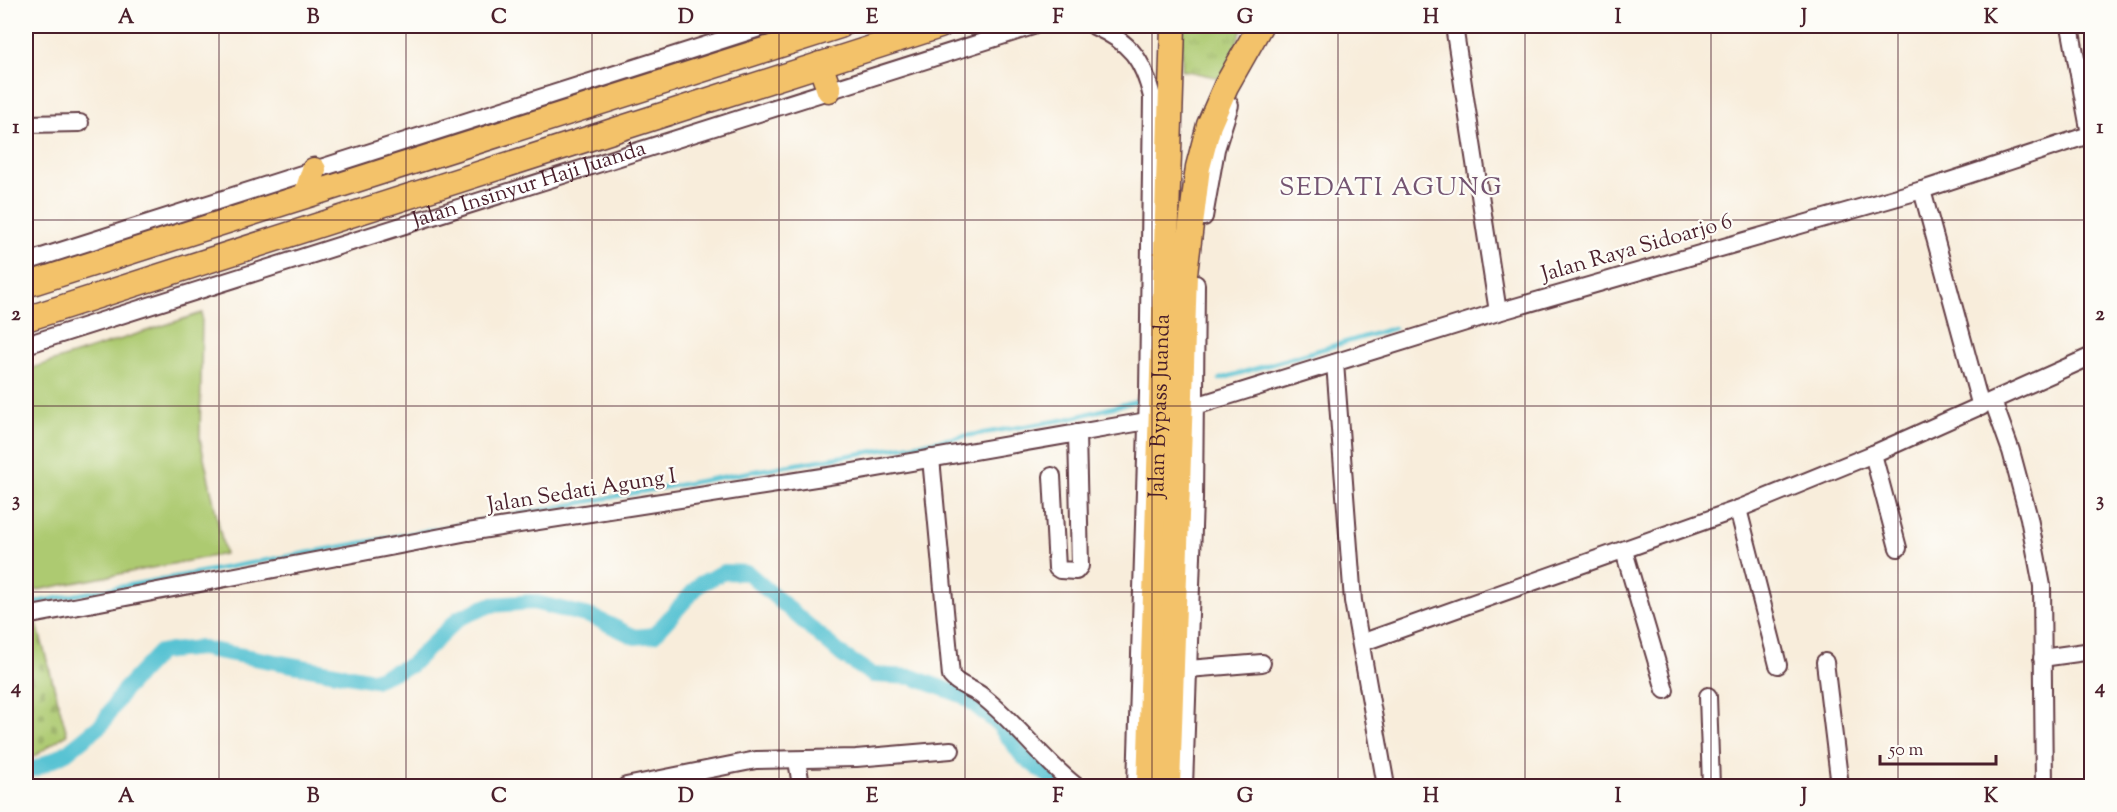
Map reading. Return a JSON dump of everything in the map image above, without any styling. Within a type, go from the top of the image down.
[{"type":"highway","points":[[26,285],[94,261],[840,26]]},
{"type":"highway","name":"Jalan Insinyur Haji Juanda","points":[[26,319],[940,26]]},
{"type":"highway","name":"Jalan Bypass Juanda","points":[[1168,786],[1161,694],[1171,404],[1173,26]]},
{"type":"highway","points":[[1173,106],[1179,82],[1185,34],[1191,26]]},
{"type":"highway","name":"Jalan Bypass Juanda","points":[[1149,786],[1186,499],[1171,404],[1198,167],[1209,125],[1249,32]]},
{"type":"highway","points":[[820,64],[829,90]]},
{"type":"highway","points":[[306,195],[314,170]]},
{"type":"highway","points":[[94,261],[104,293]]},
{"type":"street","points":[[26,262],[766,26]]},
{"type":"street","name":"Jalan Insinyur Haji Juanda","points":[[26,345],[1033,26]]},
{"type":"street","points":[[1094,26],[1117,36],[1140,62],[1152,97],[1171,404]]},
{"type":"street","points":[[1136,786],[1171,404],[1197,267],[1209,182],[1225,114],[1250,64],[1273,26]]},
{"type":"street","points":[[1454,26],[1498,312]]},
{"type":"street","points":[[2070,26],[2091,134]]},
{"type":"street","points":[[26,124],[80,123]]},
{"type":"street","name":"Jalan Raya Sidoarjo 6","points":[[1171,404],[1335,363],[1498,312],[1922,190],[2091,134]]},
{"type":"street","points":[[1922,190],[1987,404],[2011,452],[2029,518],[2042,586],[2044,786]]},
{"type":"street","points":[[1361,643],[1624,551],[1738,508],[1873,454],[2091,356]]},
{"type":"street","points":[[1335,363],[1348,560],[1386,786]]},
{"type":"street","name":"Jalan Sedati Agung I","points":[[26,616],[468,532],[1077,433],[1171,404]]},
{"type":"street","points":[[1052,476],[1057,567],[1060,570],[1076,571],[1080,567],[1077,433]]},
{"type":"street","points":[[1873,454],[1898,548]]},
{"type":"street","points":[[931,458],[951,676],[956,682],[974,690],[1002,711],[1059,773],[1076,786]]},
{"type":"street","points":[[1184,786],[1188,669],[1186,499]]},
{"type":"street","points":[[1738,508],[1778,665]]},
{"type":"street","points":[[1624,551],[1665,690]]},
{"type":"street","points":[[2042,658],[2091,651]]},
{"type":"street","points":[[1826,662],[1840,786]]},
{"type":"street","points":[[1188,669],[1262,663]]},
{"type":"street","points":[[1708,696],[1711,786]]},
{"type":"street","points":[[628,786],[756,760],[797,760],[951,750]]},
{"type":"street","points":[[797,760],[801,786]]},
{"type":"green space","points":[[1182,26],[1243,26],[1224,79],[1182,70]]},
{"type":"green space","points":[[202,313],[200,439],[225,554],[26,592],[26,370]]},
{"type":"green space","points":[[37,624],[67,734],[33,757],[26,757],[26,626]]},
{"type":"waterway","points":[[1220,379],[1394,328]]},
{"type":"waterway","points":[[26,604],[755,471],[1068,419],[1136,401]]},
{"type":"waterway","points":[[26,768],[35,769],[66,753],[102,724],[124,690],[160,652],[200,648],[374,680],[411,665],[459,618],[490,605],[533,602],[593,617],[635,637],[654,635],[700,584],[724,572],[748,573],[842,655],[873,675],[912,677],[964,696],[998,724],[1022,756],[1062,786]]},
{"type":"district","name":"SEDATI AGUNG","points":[[1391,188]]}]
